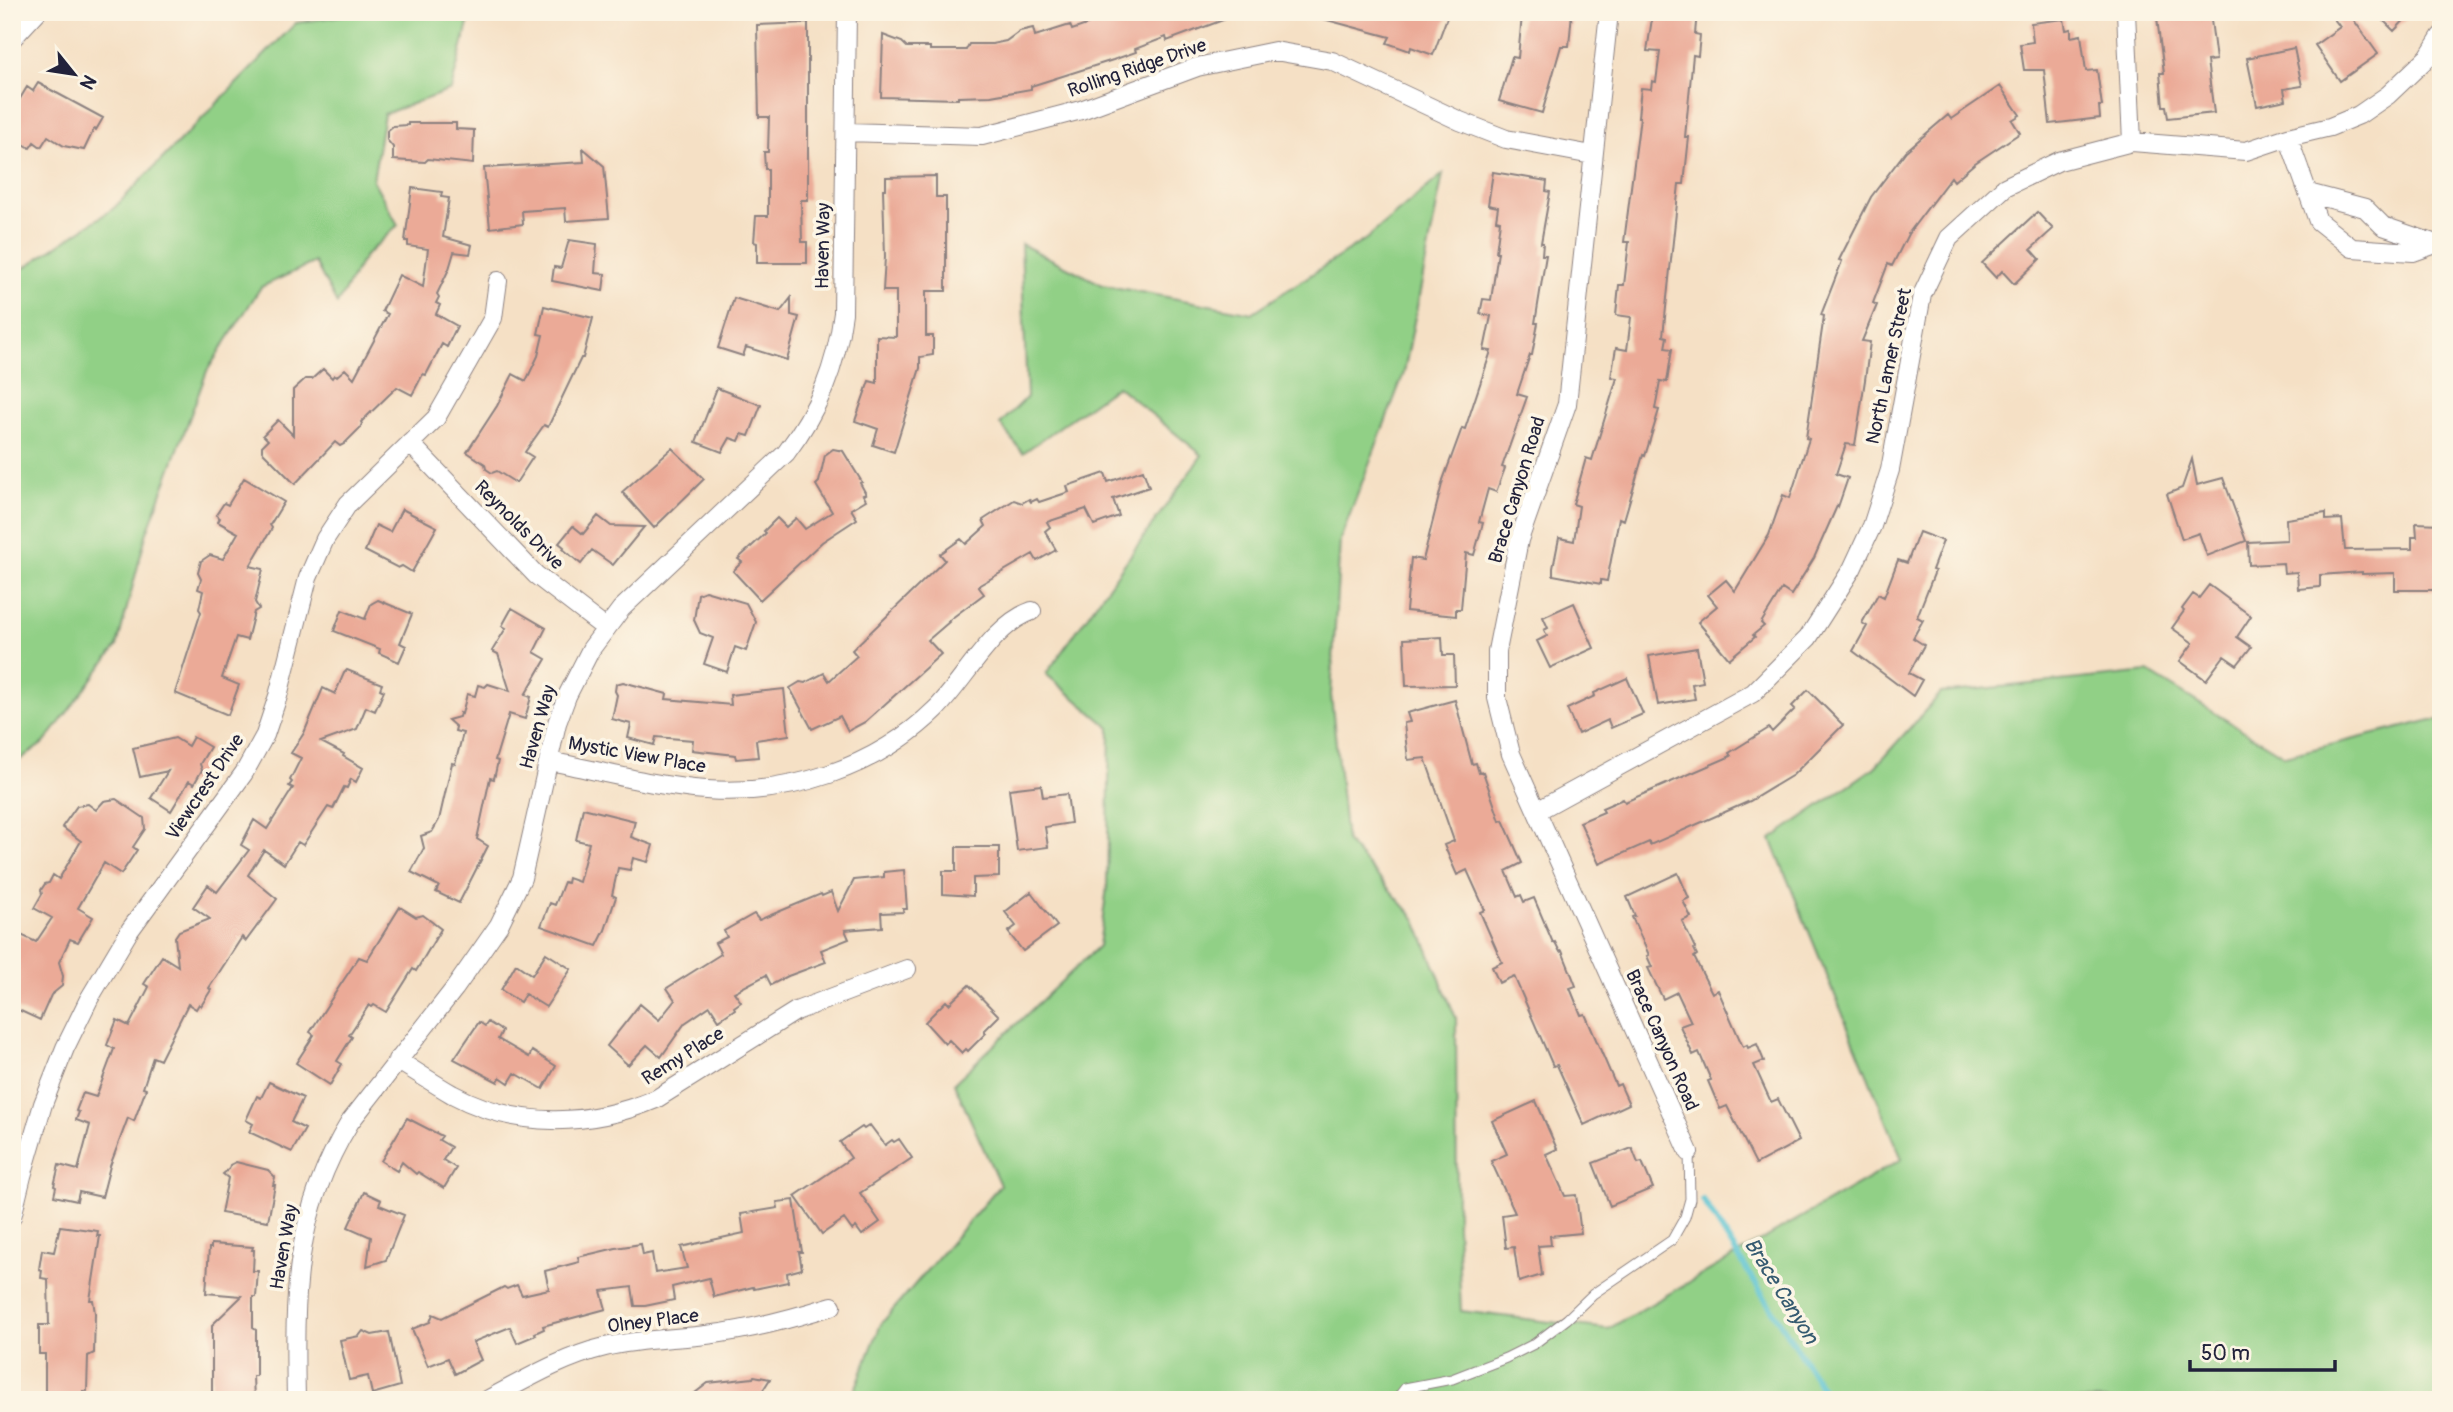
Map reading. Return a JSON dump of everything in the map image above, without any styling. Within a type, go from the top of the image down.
[{"type":"street","points":[[12,40],[37,12]]},
{"type":"street","name":"Haven Way","points":[[296,1400],[298,1266],[318,1185],[338,1142],[397,1060],[455,988],[499,925],[523,878],[557,723],[578,670],[605,628],[621,609],[786,453],[820,401],[840,342],[843,313],[847,12]]},
{"type":"street","name":"Brace Canyon Road","points":[[1609,12],[1567,404],[1519,540],[1497,651],[1497,698],[1511,754],[1689,1152]]},
{"type":"street","points":[[2126,12],[2132,142]]},
{"type":"street","name":"North Lamer Street","points":[[1536,811],[1754,693],[1808,638],[1852,569],[1872,526],[1890,470],[1922,295],[1949,238],[2005,187],[2059,160],[2132,142],[2246,151],[2330,127],[2359,115],[2388,95],[2428,57],[2441,36]]},
{"type":"street","name":"Rolling Ridge Drive","points":[[846,132],[982,136],[1081,110],[1197,67],[1275,51],[1332,61],[1460,121],[1506,139],[1592,155]]},
{"type":"street","points":[[2288,137],[2318,220],[2352,248],[2413,252],[2439,243]]},
{"type":"street","points":[[2308,193],[2365,208],[2383,226],[2439,243]]},
{"type":"street","name":"Viewcrest Drive","points":[[12,1217],[43,1104],[65,1048],[89,999],[130,930],[244,773],[265,735],[278,696],[308,578],[325,539],[348,504],[436,418],[493,318],[498,281]]},
{"type":"street","name":"Reynolds Drive","points":[[410,443],[536,575],[605,628]]},
{"type":"street","name":"Mystic View Place","points":[[549,761],[667,785],[723,790],[766,789],[837,771],[879,752],[916,727],[950,694],[999,632],[1010,622],[1032,611]]},
{"type":"street","name":"Remy Place","points":[[397,1060],[453,1094],[499,1113],[543,1121],[593,1119],[656,1100],[796,1011],[907,969]]},
{"type":"street","name":"Olney Place","points":[[487,1400],[570,1358],[597,1349],[737,1331],[832,1306]]},
{"type":"lane","points":[[1396,1400],[1405,1388],[1452,1379],[1534,1344],[1567,1319],[1593,1294],[1672,1240],[1685,1217],[1690,1199],[1689,1152]]},
{"type":"green space","points":[[362,12],[471,12],[451,90],[384,114],[373,180],[398,225],[364,257],[337,304],[315,262],[261,287],[207,371],[146,535],[117,646],[45,742],[12,765],[12,276],[114,208],[296,23]]},
{"type":"green space","points":[[1443,174],[1404,373],[1340,540],[1331,695],[1346,841],[1415,918],[1456,1018],[1457,1226],[1461,1311],[1608,1329],[1902,1159],[1771,839],[1875,767],[1941,693],[2148,672],[2285,756],[2441,720],[2441,1400],[851,1400],[881,1324],[1000,1185],[954,1083],[1099,946],[1107,887],[1110,728],[1046,674],[1202,455],[1117,386],[1023,453],[1000,424],[1027,397],[1021,244],[1103,285],[1252,313],[1366,239]]},
{"type":"building","points":[[1098,12],[1239,14],[1167,41],[1166,37],[1135,49],[1136,52],[1031,86],[1031,89],[958,99],[881,97],[883,35],[902,42],[907,47],[966,50],[969,44],[1006,41],[1020,31],[1033,28],[1035,36],[1070,25],[1072,30],[1101,20]]},
{"type":"building","points":[[1317,12],[1449,12],[1433,55],[1411,47],[1410,51],[1387,43],[1390,37],[1316,17]]},
{"type":"building","points":[[1527,12],[1572,12],[1569,46],[1561,46],[1542,113],[1499,101],[1512,57],[1518,58],[1522,15],[1527,16]]},
{"type":"building","points":[[1653,12],[1697,12],[1695,34],[1700,35],[1698,56],[1693,55],[1685,137],[1689,137],[1684,184],[1679,184],[1663,336],[1667,337],[1665,348],[1672,349],[1667,382],[1660,381],[1655,409],[1659,410],[1624,520],[1619,518],[1607,581],[1601,580],[1601,584],[1553,575],[1553,568],[1559,538],[1574,541],[1579,506],[1573,504],[1586,458],[1592,460],[1617,378],[1611,377],[1616,348],[1627,350],[1631,317],[1616,315],[1619,285],[1624,285],[1629,242],[1624,242],[1640,117],[1641,88],[1651,89],[1652,81],[1656,82],[1660,52],[1647,51]]},
{"type":"building","points":[[2189,12],[2210,12],[2216,60],[2207,61],[2214,113],[2168,118],[2166,106],[2163,106],[2160,73],[2164,73],[2157,18],[2190,14]]},
{"type":"building","points":[[2348,12],[2378,54],[2340,81],[2315,45],[2340,27],[2334,19]]},
{"type":"building","points":[[2375,12],[2412,12],[2394,31]]},
{"type":"building","points":[[2064,19],[2066,30],[2071,29],[2071,37],[2081,35],[2086,71],[2097,70],[2102,106],[2099,106],[2100,118],[2050,124],[2044,70],[2024,70],[2020,44],[2033,42],[2031,23]]},
{"type":"building","points":[[808,23],[808,200],[801,200],[802,242],[807,242],[807,263],[757,263],[757,243],[754,242],[756,216],[768,216],[768,169],[765,169],[764,152],[768,152],[769,117],[759,117],[757,25]]},
{"type":"building","points":[[2294,48],[2302,86],[2284,89],[2286,100],[2257,106],[2247,58]]},
{"type":"building","points":[[38,83],[103,118],[96,130],[94,129],[84,150],[64,146],[48,136],[41,147],[34,142],[30,148],[12,137],[12,112],[27,87],[33,91]]},
{"type":"building","points":[[2000,86],[2020,115],[2012,120],[2020,133],[1975,163],[1954,181],[1951,177],[1908,234],[1892,266],[1888,264],[1873,303],[1877,305],[1862,341],[1870,342],[1865,380],[1855,445],[1846,444],[1836,474],[1848,478],[1838,507],[1814,558],[1791,595],[1782,589],[1761,623],[1764,626],[1729,659],[1698,622],[1717,606],[1708,595],[1726,580],[1735,591],[1769,535],[1783,495],[1790,498],[1809,439],[1806,438],[1824,316],[1821,315],[1842,261],[1839,260],[1871,197],[1906,151],[1948,115],[1951,119]]},
{"type":"building","points":[[408,123],[456,123],[456,129],[474,130],[473,164],[428,159],[425,162],[393,160],[393,147],[387,140],[387,131],[393,126]]},
{"type":"building","points":[[583,148],[604,166],[609,218],[566,221],[565,208],[522,211],[523,224],[490,228],[484,168],[584,162]]},
{"type":"building","points":[[1493,172],[1547,181],[1546,191],[1550,192],[1541,243],[1542,255],[1546,255],[1535,323],[1538,323],[1532,355],[1517,394],[1527,397],[1496,492],[1488,489],[1479,522],[1483,523],[1474,555],[1466,553],[1461,609],[1456,609],[1456,616],[1406,611],[1411,558],[1423,560],[1443,480],[1462,428],[1465,429],[1491,351],[1484,350],[1491,316],[1480,314],[1483,299],[1491,300],[1498,252],[1498,207],[1488,205]]},
{"type":"building","points":[[936,176],[936,197],[946,197],[946,291],[926,291],[926,336],[933,336],[933,355],[920,357],[920,368],[894,452],[873,445],[878,429],[855,421],[869,381],[877,383],[877,336],[896,337],[896,291],[883,291],[883,189],[886,189],[886,177]]},
{"type":"building","points":[[412,188],[442,192],[441,197],[449,198],[443,237],[472,245],[470,254],[454,252],[437,294],[439,297],[436,303],[440,305],[436,314],[457,326],[447,347],[442,344],[412,395],[397,387],[361,422],[360,428],[344,444],[340,446],[335,442],[295,484],[262,451],[262,446],[268,440],[263,435],[278,420],[293,435],[293,390],[305,379],[312,379],[323,369],[332,378],[345,369],[354,378],[388,314],[382,311],[399,275],[423,287],[428,249],[408,246],[408,241],[405,241]]},
{"type":"building","points":[[2037,212],[2053,229],[2031,249],[2040,259],[2014,284],[2002,271],[1996,278],[1982,263]]},
{"type":"building","points":[[569,240],[597,244],[595,273],[605,274],[603,291],[552,281],[554,267],[561,268]]},
{"type":"building","points":[[734,298],[780,312],[791,298],[791,315],[799,317],[787,360],[746,347],[743,356],[718,348]]},
{"type":"building","points":[[544,306],[593,318],[583,358],[548,427],[544,425],[525,452],[533,457],[516,483],[497,471],[492,473],[486,469],[485,464],[467,452],[497,406],[513,374],[526,381],[538,356],[543,335],[538,334]]},
{"type":"building","points":[[717,388],[761,405],[749,436],[742,434],[739,441],[730,438],[722,452],[696,442]]},
{"type":"building","points":[[672,448],[704,479],[654,528],[622,492]]},
{"type":"building","points":[[833,449],[843,451],[862,482],[860,483],[866,500],[851,509],[857,519],[822,542],[760,600],[733,571],[742,562],[738,559],[766,533],[764,531],[777,518],[786,527],[796,518],[805,529],[832,512],[816,485],[825,455]]},
{"type":"building","points":[[2192,459],[2197,485],[2223,478],[2246,541],[2207,556],[2199,533],[2182,539],[2167,494],[2182,488]]},
{"type":"building","points":[[1143,470],[1149,487],[1113,499],[1119,516],[1094,525],[1086,509],[1047,522],[1050,527],[1045,531],[1056,550],[1037,561],[1033,554],[978,586],[984,594],[928,640],[941,654],[865,722],[848,731],[840,716],[812,729],[790,688],[824,673],[829,681],[857,656],[852,650],[945,560],[940,554],[961,539],[966,544],[986,526],[983,520],[1014,500],[1022,503],[1037,499],[1039,502],[1069,492],[1067,486],[1105,473],[1108,482]]},
{"type":"building","points":[[244,478],[284,502],[250,566],[263,569],[255,602],[259,609],[254,612],[247,640],[236,637],[222,678],[239,685],[228,715],[175,693],[201,612],[199,609],[203,591],[198,589],[201,579],[198,573],[201,561],[210,555],[223,559],[238,533],[218,522],[220,518],[216,515],[224,503],[228,505]]},
{"type":"building","points":[[402,509],[437,527],[412,572],[365,551],[376,525],[390,532]]},
{"type":"building","points":[[2326,513],[2326,520],[2342,519],[2345,550],[2412,549],[2412,537],[2417,537],[2416,523],[2441,524],[2441,577],[2435,577],[2435,590],[2395,590],[2395,573],[2362,572],[2320,575],[2320,587],[2298,589],[2297,572],[2284,573],[2283,563],[2249,565],[2248,542],[2287,540],[2286,519]]},
{"type":"building","points":[[598,516],[611,526],[644,527],[613,565],[592,550],[581,564],[559,543],[573,526],[583,534]]},
{"type":"building","points":[[1919,532],[1943,541],[1932,570],[1935,571],[1917,617],[1923,620],[1913,638],[1924,645],[1909,673],[1922,680],[1913,696],[1853,651],[1867,626],[1862,623],[1878,594],[1884,597],[1898,560],[1907,563]]},
{"type":"building","points":[[2209,585],[2251,616],[2237,637],[2251,647],[2237,665],[2224,656],[2206,680],[2180,661],[2193,643],[2172,628],[2193,594],[2199,598]]},
{"type":"building","points":[[705,591],[746,603],[756,622],[746,651],[735,647],[727,672],[704,664],[713,638],[700,633],[694,620],[698,594]]},
{"type":"building","points":[[378,600],[412,614],[400,643],[406,646],[399,662],[379,653],[380,649],[334,631],[342,610],[365,619],[371,604]]},
{"type":"building","points":[[1574,603],[1594,648],[1550,668],[1537,641],[1547,636],[1544,630],[1548,628],[1543,617]]},
{"type":"building","points":[[512,608],[546,628],[534,652],[546,659],[525,695],[531,697],[525,719],[509,714],[495,760],[498,761],[494,779],[490,778],[477,839],[488,846],[459,903],[436,892],[439,886],[411,872],[424,848],[421,836],[432,832],[439,820],[452,763],[455,764],[463,733],[455,731],[456,727],[448,720],[462,714],[467,694],[475,696],[478,685],[485,687],[488,684],[510,691],[498,654],[492,651],[506,628],[502,626]]},
{"type":"building","points":[[1442,637],[1443,655],[1454,655],[1455,685],[1406,686],[1404,639]]},
{"type":"building","points":[[1697,648],[1703,682],[1692,684],[1695,699],[1658,705],[1649,656]]},
{"type":"building","points":[[347,670],[382,684],[380,689],[384,691],[375,711],[366,707],[357,729],[321,742],[363,768],[356,782],[351,779],[333,809],[328,807],[303,845],[298,842],[284,864],[264,850],[248,875],[277,899],[246,941],[242,937],[209,988],[211,990],[201,1006],[199,1004],[196,1009],[188,1004],[160,1060],[153,1057],[143,1088],[146,1089],[134,1121],[128,1118],[102,1197],[79,1192],[77,1201],[54,1196],[59,1165],[78,1170],[90,1125],[76,1120],[79,1112],[76,1111],[83,1093],[96,1097],[114,1049],[107,1045],[117,1020],[129,1026],[149,987],[144,984],[162,956],[178,966],[175,937],[179,931],[210,919],[193,907],[208,885],[217,892],[249,850],[241,845],[254,820],[267,829],[293,788],[289,786],[292,782],[290,780],[301,758],[291,753],[304,733],[323,688],[335,694]]},
{"type":"building","points":[[1627,678],[1643,714],[1611,728],[1608,720],[1578,734],[1567,709]]},
{"type":"building","points":[[623,682],[667,694],[666,699],[731,705],[730,695],[784,689],[789,735],[756,740],[758,757],[736,759],[735,755],[692,750],[693,740],[656,737],[654,745],[628,738],[631,724],[612,719],[617,695],[616,684]]},
{"type":"building","points":[[1808,690],[1843,725],[1793,775],[1750,801],[1650,845],[1649,842],[1599,864],[1580,822],[1604,812],[1602,808],[1623,799],[1625,802],[1731,756],[1729,753],[1769,728],[1772,732],[1795,709],[1792,706]]},
{"type":"building","points":[[1455,700],[1472,764],[1476,763],[1479,773],[1483,772],[1500,821],[1503,820],[1522,863],[1506,871],[1517,897],[1521,895],[1524,902],[1534,898],[1553,943],[1562,951],[1576,986],[1570,988],[1581,1015],[1585,1014],[1616,1086],[1620,1084],[1629,1104],[1584,1125],[1557,1065],[1553,1066],[1514,976],[1499,983],[1492,967],[1502,962],[1480,912],[1485,910],[1467,870],[1457,875],[1444,845],[1454,841],[1425,758],[1408,760],[1404,723],[1410,722],[1407,713]]},
{"type":"building","points":[[193,737],[210,747],[200,764],[202,770],[194,784],[189,781],[171,811],[151,798],[168,771],[140,777],[133,748],[175,738],[188,746]]},
{"type":"building","points":[[1041,785],[1043,797],[1067,794],[1071,823],[1045,827],[1048,847],[1017,851],[1009,789]]},
{"type":"building","points":[[116,799],[144,818],[145,829],[133,847],[137,850],[121,874],[104,863],[78,908],[93,917],[78,942],[70,939],[59,962],[63,976],[62,986],[51,995],[40,1020],[12,1007],[12,949],[19,934],[36,942],[52,918],[34,908],[45,884],[49,883],[53,875],[59,879],[81,841],[62,827],[77,806],[88,804],[96,810],[104,801]]},
{"type":"building","points":[[583,808],[635,821],[631,837],[653,845],[648,862],[633,858],[630,870],[618,868],[612,895],[616,897],[597,946],[541,926],[550,903],[555,905],[564,882],[567,883],[568,878],[579,882],[589,843],[576,840]]},
{"type":"building","points":[[956,847],[999,847],[999,877],[973,878],[973,896],[943,894],[943,871],[956,871]]},
{"type":"building","points":[[904,870],[907,909],[903,909],[904,912],[881,913],[882,927],[845,930],[849,939],[821,950],[826,962],[771,985],[766,975],[734,992],[741,1002],[735,1009],[719,1020],[710,1006],[685,1023],[661,1057],[647,1045],[628,1065],[607,1046],[640,1004],[659,1020],[675,1000],[667,988],[721,954],[715,943],[727,937],[724,931],[754,914],[759,920],[831,892],[838,911],[854,880],[884,877],[884,872]]},
{"type":"building","points":[[1678,873],[1689,898],[1683,901],[1691,917],[1682,921],[1695,948],[1697,955],[1694,957],[1712,993],[1718,990],[1743,1047],[1757,1044],[1764,1061],[1754,1065],[1771,1102],[1778,1099],[1799,1141],[1756,1164],[1727,1106],[1720,1109],[1699,1052],[1693,1055],[1680,1026],[1691,1022],[1677,992],[1663,999],[1648,968],[1652,967],[1647,956],[1649,955],[1632,917],[1635,916],[1627,897]]},
{"type":"building","points":[[1031,892],[1057,926],[1023,951],[1008,932],[1016,926],[1005,912]]},
{"type":"building","points":[[400,907],[416,917],[423,915],[441,929],[416,971],[413,969],[386,1012],[369,1005],[349,1035],[352,1037],[337,1061],[342,1064],[330,1085],[296,1063],[314,1035],[310,1032],[359,957],[367,960]]},
{"type":"building","points":[[546,953],[571,969],[546,1007],[525,994],[520,1002],[501,990],[516,964],[532,975]]},
{"type":"building","points":[[969,985],[999,1016],[968,1051],[966,1049],[962,1053],[949,1040],[945,1044],[925,1022],[946,1001],[949,1004]]},
{"type":"building","points":[[479,1022],[485,1026],[488,1022],[502,1031],[498,1039],[529,1057],[532,1051],[556,1066],[543,1089],[515,1073],[509,1083],[500,1077],[498,1082],[454,1059]]},
{"type":"building","points":[[269,1082],[303,1098],[291,1122],[305,1129],[292,1152],[249,1132],[253,1124],[246,1120],[257,1096],[261,1098]]},
{"type":"building","points":[[1536,1101],[1557,1149],[1546,1154],[1565,1196],[1576,1195],[1581,1233],[1550,1236],[1551,1245],[1538,1246],[1542,1275],[1519,1282],[1514,1247],[1506,1248],[1502,1215],[1515,1213],[1491,1161],[1507,1154],[1492,1121]]},
{"type":"building","points":[[407,1118],[442,1136],[439,1140],[451,1147],[443,1160],[456,1168],[444,1188],[418,1172],[416,1174],[402,1162],[397,1171],[381,1161]]},
{"type":"building","points":[[870,1125],[885,1145],[899,1139],[912,1158],[860,1193],[880,1222],[862,1235],[856,1227],[852,1230],[844,1219],[822,1234],[795,1196],[851,1158],[840,1142],[862,1127],[864,1129]]},
{"type":"building","points":[[1632,1148],[1638,1163],[1642,1162],[1653,1188],[1610,1206],[1593,1163]]},
{"type":"building","points":[[236,1162],[268,1170],[275,1177],[268,1221],[221,1213],[228,1178],[223,1174]]},
{"type":"building","points":[[364,1192],[381,1200],[379,1205],[404,1215],[386,1260],[367,1266],[371,1237],[348,1227]]},
{"type":"building","points":[[794,1200],[802,1269],[787,1273],[788,1282],[714,1297],[709,1278],[672,1287],[674,1300],[645,1306],[635,1306],[632,1287],[601,1291],[606,1309],[543,1326],[544,1329],[535,1333],[536,1335],[517,1343],[510,1327],[473,1342],[481,1360],[455,1374],[448,1358],[428,1366],[412,1329],[430,1322],[433,1314],[442,1318],[504,1287],[507,1289],[517,1285],[522,1295],[549,1289],[545,1271],[579,1262],[578,1257],[616,1248],[641,1244],[643,1255],[652,1253],[655,1273],[687,1268],[681,1247],[744,1233],[741,1214],[778,1208],[777,1202]]},
{"type":"building","points":[[60,1226],[98,1231],[97,1236],[100,1236],[90,1300],[93,1300],[95,1313],[94,1353],[88,1356],[87,1391],[83,1391],[83,1400],[45,1400],[45,1354],[39,1354],[39,1325],[49,1325],[48,1279],[41,1278],[42,1270],[39,1269],[42,1250],[54,1252]]},
{"type":"building","points":[[211,1244],[253,1247],[254,1250],[253,1271],[258,1271],[256,1297],[253,1297],[253,1328],[256,1330],[254,1400],[212,1400],[212,1325],[242,1296],[206,1293]]},
{"type":"building","points":[[363,1331],[372,1335],[389,1332],[400,1386],[372,1394],[368,1376],[349,1380],[340,1340],[359,1336]]},
{"type":"building","points":[[754,1376],[770,1379],[763,1390],[764,1400],[686,1400],[708,1383]]},
{"type":"waterway","name":"Brace Canyon","points":[[1703,1200],[1829,1400]]}]
